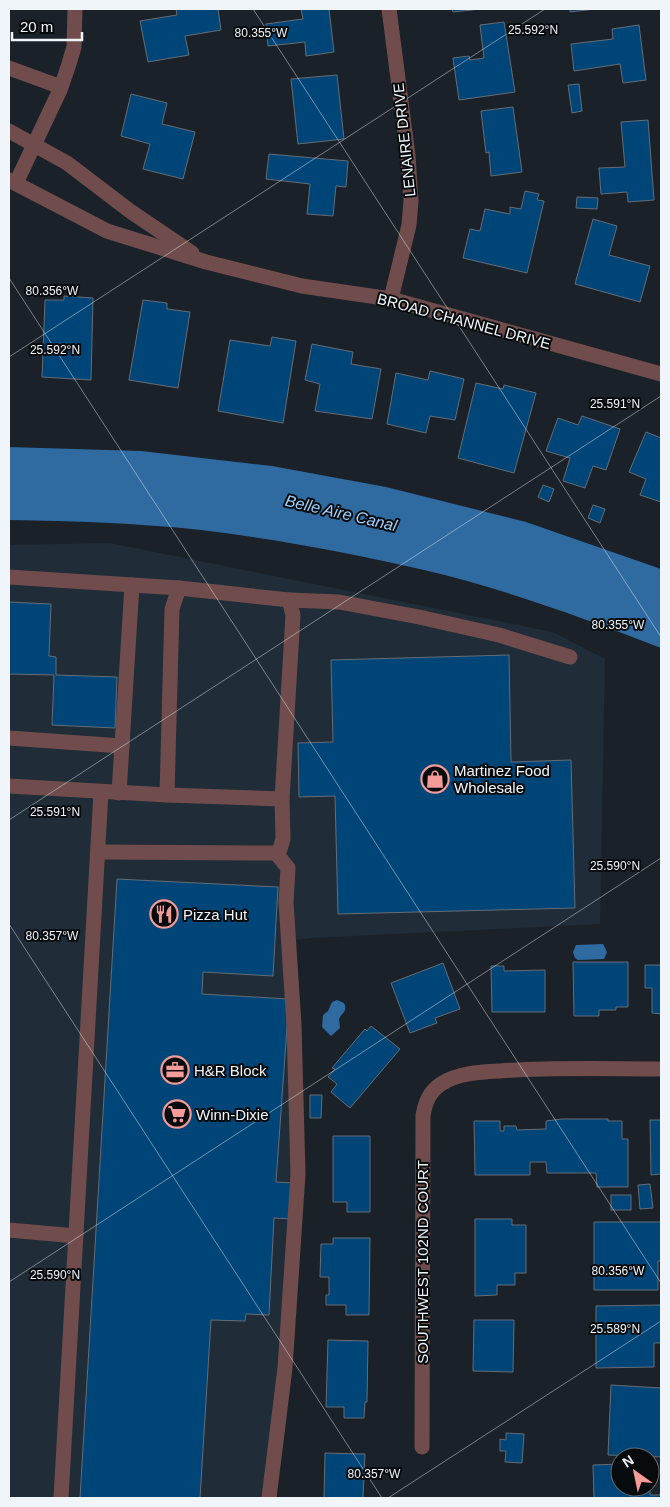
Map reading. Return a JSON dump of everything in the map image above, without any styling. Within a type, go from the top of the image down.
[{"type":"street","points":[[12,181],[34,145],[62,87],[74,47],[75,9]]},
{"type":"street","name":"LENAIRE DRIVE","points":[[389,9],[408,156],[411,201],[409,225],[391,299]]},
{"type":"street","points":[[9,68],[62,87]]},
{"type":"street","name":"BROAD CHANNEL DRIVE","points":[[9,131],[67,164],[130,211],[206,262]]},
{"type":"street","name":"BROAD CHANNEL DRIVE","points":[[12,181],[107,231],[206,262],[302,286],[391,299],[661,374]]},
{"type":"street","points":[[9,577],[179,588],[289,600],[339,602],[499,635],[570,657]]},
{"type":"street","points":[[119,793],[132,585]]},
{"type":"street","points":[[167,795],[172,609],[179,588]]},
{"type":"street","points":[[98,852],[276,853],[280,849],[283,839],[282,799],[293,615],[289,600]]},
{"type":"street","points":[[9,738],[122,746]]},
{"type":"street","points":[[9,786],[119,793],[282,799]]},
{"type":"street","points":[[61,1498],[101,792]]},
{"type":"street","points":[[270,1498],[285,1368],[298,1174],[294,1025],[286,902],[288,868],[276,853]]},
{"type":"street","name":"SOUTHWEST 102ND COURT","points":[[422,1447],[422,1116],[428,1098],[442,1083],[459,1076],[477,1072],[533,1068],[661,1069]]},
{"type":"street","points":[[9,1230],[76,1236]]},
{"type":"shaded area","points":[[110,543],[553,632],[605,659],[600,924],[282,941],[296,1191],[266,1498],[9,1498],[9,545]]},
{"type":"water","name":"Belle Aire Canal","points":[[9,447],[141,451],[272,466],[386,487],[526,522],[661,569],[661,648],[574,615],[484,586],[424,570],[341,552],[201,530],[105,523],[9,520]]},
{"type":"water","points":[[603,944],[607,952],[604,959],[578,960],[575,958],[573,952],[576,945]]},
{"type":"water","points":[[337,1000],[344,1003],[345,1008],[339,1019],[340,1028],[331,1036],[322,1027],[323,1015],[328,1011],[332,1002]]},
{"type":"building","points":[[176,9],[218,9],[221,30],[185,36],[189,55],[148,62],[140,21],[177,15]]},
{"type":"building","points":[[301,9],[329,9],[334,52],[306,56],[305,42],[268,46],[266,24],[303,19]]},
{"type":"building","points":[[452,9],[481,9],[453,12]]},
{"type":"building","points":[[570,9],[595,9],[570,12]]},
{"type":"building","points":[[504,22],[515,92],[459,100],[453,58],[469,56],[470,60],[484,58],[480,25]]},
{"type":"building","points":[[639,25],[646,80],[623,83],[620,64],[574,71],[571,44],[613,39],[612,29]]},
{"type":"building","points":[[337,75],[344,139],[298,144],[291,79]]},
{"type":"building","points":[[579,84],[582,111],[572,113],[568,85]]},
{"type":"building","points":[[131,94],[167,103],[162,124],[195,132],[183,179],[143,169],[150,144],[121,136]]},
{"type":"building","points":[[513,107],[522,172],[491,176],[489,152],[486,153],[481,111]]},
{"type":"building","points":[[648,120],[654,200],[628,202],[627,192],[601,194],[599,168],[625,167],[621,122]]},
{"type":"building","points":[[269,154],[348,161],[346,187],[336,186],[333,216],[307,214],[310,184],[266,179]]},
{"type":"building","points":[[525,191],[539,194],[537,200],[544,201],[527,273],[463,258],[470,229],[480,231],[485,209],[510,214],[510,207],[521,209]]},
{"type":"building","points":[[577,197],[598,198],[597,209],[576,208]]},
{"type":"building","points":[[593,219],[617,226],[609,255],[650,266],[640,302],[575,284]]},
{"type":"building","points":[[64,296],[93,298],[91,380],[42,377],[45,300],[64,300]]},
{"type":"building","points":[[143,300],[167,303],[167,309],[190,312],[178,388],[129,380]]},
{"type":"building","points":[[272,337],[296,341],[283,423],[218,411],[230,340],[270,346]]},
{"type":"building","points":[[312,344],[353,352],[351,364],[381,369],[372,419],[315,411],[320,384],[305,380]]},
{"type":"building","points":[[430,371],[464,379],[455,420],[430,416],[426,433],[387,424],[396,373],[428,380]]},
{"type":"building","points":[[476,383],[503,389],[504,385],[536,393],[514,473],[458,458]]},
{"type":"building","points":[[582,416],[620,429],[606,470],[593,466],[585,488],[563,481],[570,458],[546,451],[558,418],[578,425]]},
{"type":"building","points":[[646,432],[661,438],[661,502],[640,495],[646,479],[629,472]]},
{"type":"building","points":[[543,485],[554,489],[549,502],[538,497]]},
{"type":"building","points":[[593,505],[605,509],[600,523],[588,518]]},
{"type":"building","points":[[9,602],[51,604],[49,656],[56,657],[56,675],[117,677],[115,728],[52,725],[54,675],[9,674]]},
{"type":"building","name":"Martinez Food Wholesale","points":[[509,655],[511,762],[571,760],[575,908],[338,914],[335,796],[299,797],[298,743],[333,742],[331,660]]},
{"type":"building","points":[[117,879],[278,887],[273,976],[203,972],[202,994],[289,999],[276,1182],[294,1183],[292,1219],[274,1218],[269,1315],[246,1314],[245,1321],[211,1320],[200,1498],[80,1498]]},
{"type":"building","points":[[573,962],[628,962],[628,1007],[616,1007],[616,1010],[599,1010],[599,1016],[574,1016]]},
{"type":"building","points":[[443,963],[460,1009],[435,1018],[437,1023],[410,1033],[391,983]]},
{"type":"building","points":[[645,965],[661,965],[661,1014],[652,1013],[652,988],[645,988]]},
{"type":"building","points":[[491,966],[504,966],[504,971],[545,970],[545,1012],[492,1012]]},
{"type":"building","points":[[371,1026],[400,1049],[350,1108],[331,1092],[337,1084],[328,1077],[335,1069],[332,1068],[365,1029],[367,1031]]},
{"type":"building","points":[[310,1095],[322,1095],[321,1118],[310,1118]]},
{"type":"building","points":[[608,1119],[608,1121],[622,1121],[622,1139],[628,1139],[628,1187],[597,1187],[596,1173],[547,1173],[546,1162],[530,1162],[530,1175],[475,1175],[474,1121],[500,1121],[500,1131],[504,1131],[504,1126],[516,1126],[517,1130],[546,1129],[546,1121]]},
{"type":"building","points":[[650,1120],[661,1120],[661,1174],[651,1175]]},
{"type":"building","points":[[333,1136],[370,1136],[370,1212],[347,1212],[347,1202],[333,1202]]},
{"type":"building","points":[[650,1184],[653,1208],[640,1209],[638,1185]]},
{"type":"building","points":[[611,1195],[631,1195],[631,1210],[611,1210]]},
{"type":"building","points":[[475,1219],[512,1219],[512,1225],[526,1225],[526,1273],[515,1273],[515,1285],[497,1285],[497,1295],[475,1296]]},
{"type":"building","points":[[594,1222],[661,1222],[661,1261],[658,1261],[658,1290],[594,1290]]},
{"type":"building","points":[[333,1238],[370,1238],[369,1315],[346,1315],[346,1305],[326,1305],[326,1295],[329,1295],[329,1277],[320,1277],[321,1244],[333,1244]]},
{"type":"building","points":[[661,1305],[661,1343],[654,1343],[654,1367],[596,1368],[596,1306]]},
{"type":"building","points":[[474,1320],[514,1320],[513,1372],[473,1371]]},
{"type":"building","points":[[328,1340],[368,1341],[367,1402],[365,1402],[364,1418],[344,1418],[344,1407],[326,1407]]},
{"type":"building","points":[[611,1385],[661,1388],[661,1457],[660,1447],[610,1447],[610,1455],[608,1455]]},
{"type":"building","points":[[506,1433],[524,1434],[522,1463],[505,1462],[506,1451],[500,1451],[500,1439],[506,1440]]},
{"type":"building","points":[[325,1453],[365,1454],[363,1498],[324,1498]]},
{"type":"building","points":[[610,1464],[610,1497],[660,1497],[661,1489],[661,1498],[594,1498],[593,1465]]},
{"type":"place","name":"Martinez Food Wholesale","points":[[435,779]]},
{"type":"place","name":"Pizza Hut","points":[[164,914]]},
{"type":"place","name":"H&R Block","points":[[175,1070]]},
{"type":"place","name":"Winn-Dixie","points":[[177,1114]]}]
